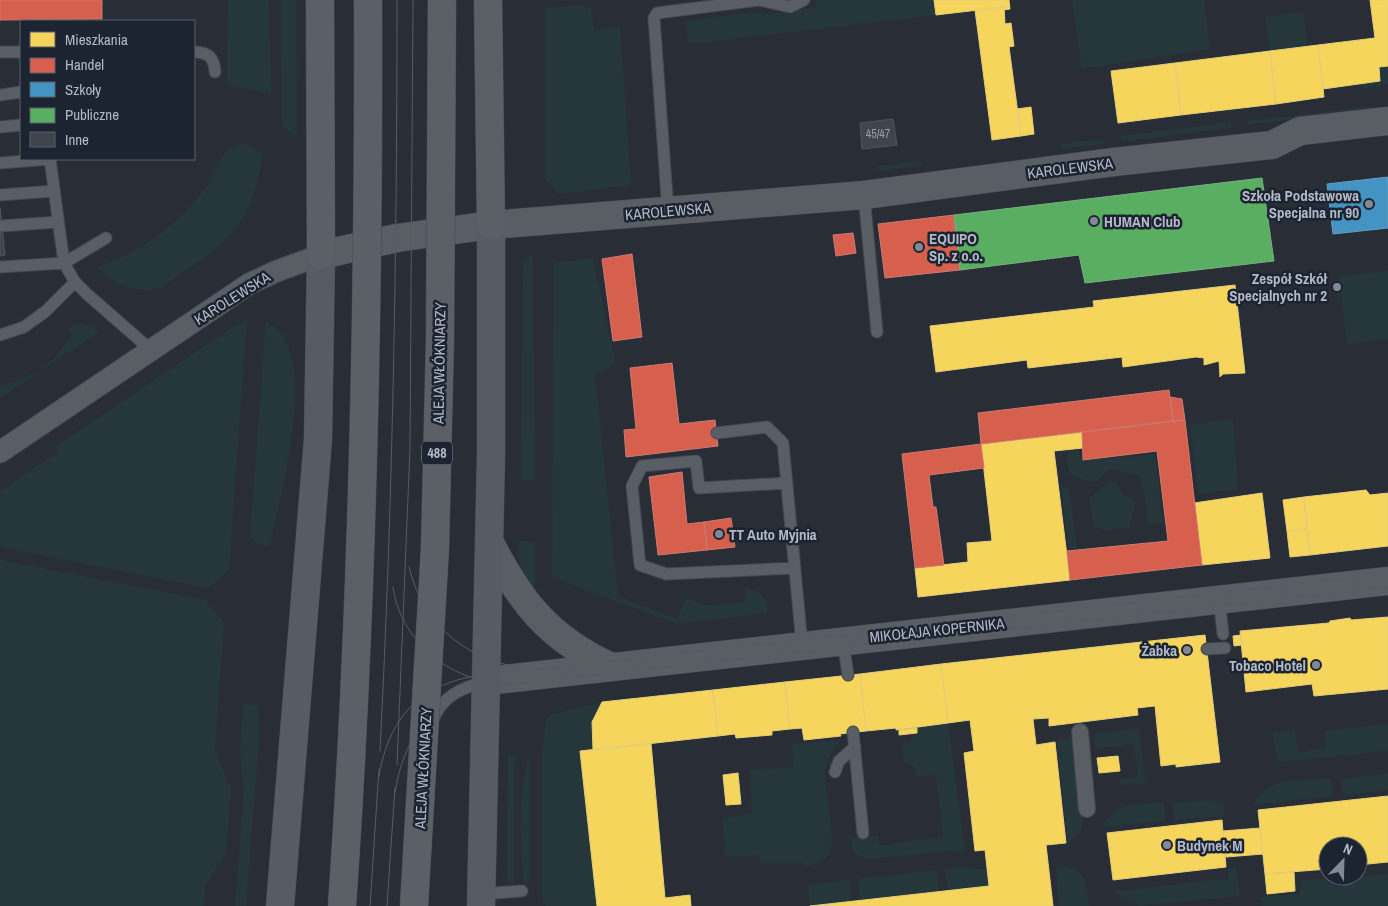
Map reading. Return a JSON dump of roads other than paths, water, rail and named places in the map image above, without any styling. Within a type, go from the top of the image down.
[{"type":"main road","points":[[280,906],[318,439],[322,255],[320,0]]},
{"type":"main road","points":[[342,906],[352,767],[362,544],[367,327],[368,0]]},
{"type":"main road","name":"ALEJA WŁÓKNIARZY","points":[[416,906],[434,548],[440,339],[442,0]]},
{"type":"main road","points":[[481,900],[490,541],[491,225],[488,0]]},
{"type":"street","name":"KAROLEWSKA","points":[[0,452],[250,284],[277,271],[322,255],[397,238],[491,225],[864,195],[1114,162],[1272,145],[1300,131],[1388,121]]},
{"type":"street","points":[[490,541],[515,589],[536,616],[561,637],[609,666]]},
{"type":"street","name":"MIKOŁAJA KOPERNIKA","points":[[487,681],[1388,581]]},
{"type":"street","points":[[1080,732],[1087,809]]},
{"type":"lane","points":[[668,211],[654,18],[657,13],[759,0],[790,7],[804,0]]},
{"type":"lane","points":[[0,52],[20,52]]},
{"type":"lane","points":[[195,52],[204,52],[210,56],[214,62],[215,72]]},
{"type":"lane","points":[[0,95],[20,92]]},
{"type":"lane","points":[[0,127],[20,125]]},
{"type":"lane","points":[[0,163],[38,160]]},
{"type":"lane","points":[[50,160],[64,263],[75,282],[151,350]]},
{"type":"lane","points":[[0,195],[54,191]]},
{"type":"lane","points":[[864,195],[877,332]]},
{"type":"lane","points":[[0,226],[58,222]]},
{"type":"lane","points":[[0,267],[64,263],[106,238]]},
{"type":"lane","points":[[0,335],[24,327],[46,310],[75,282]]},
{"type":"lane","points":[[717,433],[767,427],[783,443],[802,645]]},
{"type":"lane","points":[[787,482],[699,488],[696,461],[642,466],[632,486],[640,565],[666,574],[795,568]]},
{"type":"lane","points":[[1219,599],[1223,634]]},
{"type":"lane","points":[[843,641],[848,675]]},
{"type":"lane","points":[[1207,649],[1225,648]]},
{"type":"lane","points":[[416,906],[425,770],[431,725],[442,703],[454,693],[487,681]]},
{"type":"lane","points":[[852,732],[863,834]]},
{"type":"lane","points":[[835,772],[839,761],[855,747]]},
{"type":"lane","points":[[481,900],[522,891]]},
{"type":"tram line","points":[[380,751],[393,376],[397,0]]},
{"type":"tram line","points":[[397,765],[410,448],[413,0]]},
{"type":"tram line","points":[[409,567],[415,587],[424,604],[434,620],[447,634],[479,655],[517,667]]},
{"type":"tram line","points":[[379,776],[389,739],[407,711],[419,699],[433,690],[450,682],[469,677],[1388,574]]},
{"type":"tram line","points":[[393,587],[402,617],[409,630],[419,642],[442,663],[470,677]]},
{"type":"tram line","points":[[395,793],[405,755],[423,724],[450,701],[487,687],[1388,587]]},
{"type":"tram line","points":[[370,906],[379,769]]},
{"type":"tram line","points":[[387,906],[395,787]]},
{"type":"place","name":"Szkoła Podstawowa Specjalna nr 90","points":[[1369,204]]},
{"type":"place","name":"HUMAN Club","points":[[1094,221]]},
{"type":"place","name":"EQUIPO Sp. z o.o.","points":[[919,247]]},
{"type":"place","name":"Zespół Szkół Specjalnych nr 2","points":[[1337,287]]},
{"type":"place","name":"TT Auto Myjnia","points":[[719,534]]},
{"type":"place","name":"Żabka","points":[[1187,650]]},
{"type":"place","name":"Tobaco Hotel","points":[[1316,665]]},
{"type":"place","name":"Budynek M","points":[[1167,845]]}]
